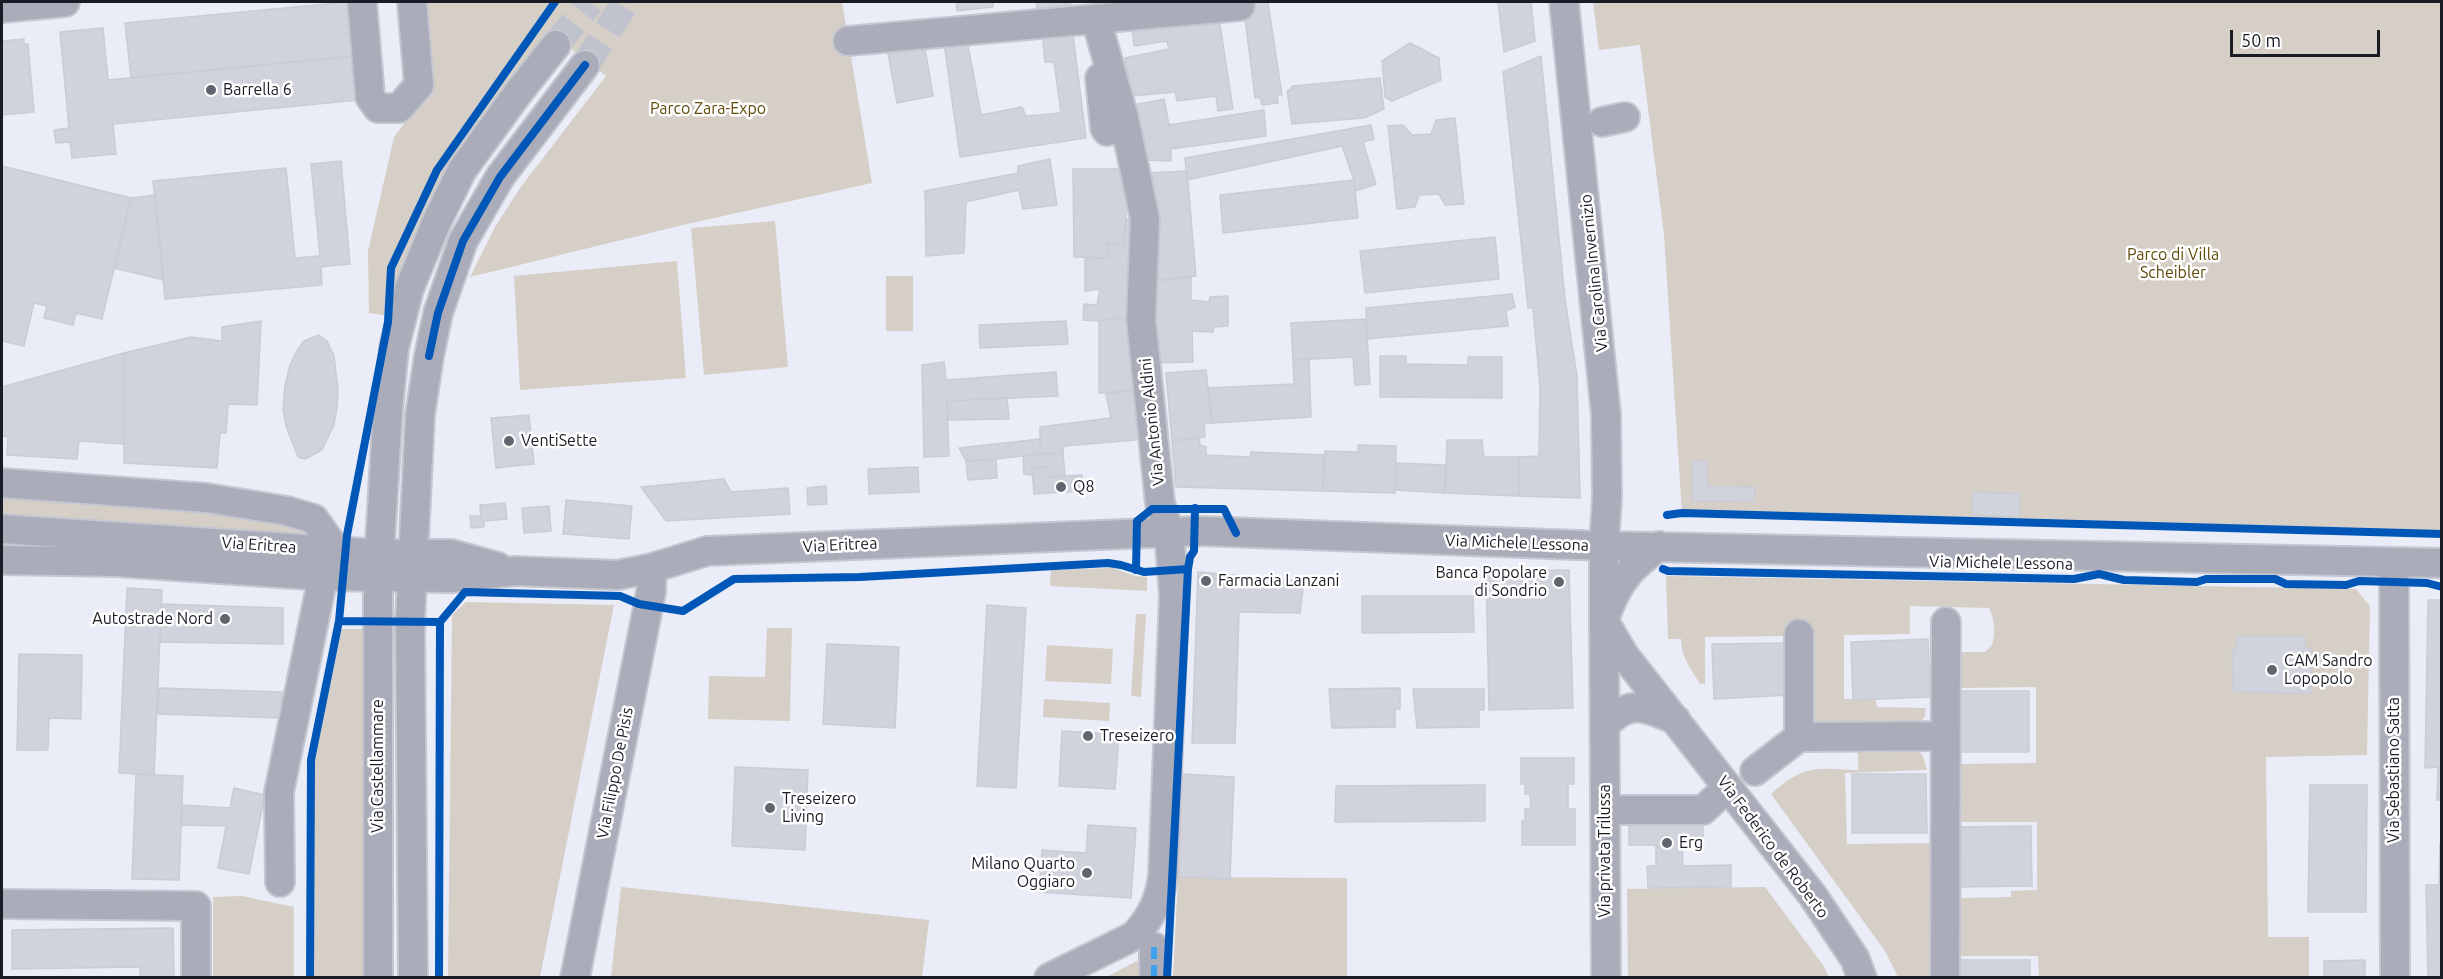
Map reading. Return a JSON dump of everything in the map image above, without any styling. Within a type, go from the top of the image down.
[{"type":"street","points":[[2,8],[65,2]]},
{"type":"street","points":[[362,2],[370,97],[378,108],[399,108],[419,85],[412,2]]},
{"type":"street","name":"Via Carolina Invernizio","points":[[1564,2],[1605,381],[1607,498],[1604,546]]},
{"type":"street","points":[[848,41],[1095,10],[1240,6]]},
{"type":"street","name":"Via Antonio Aldini","points":[[1049,978],[1134,936],[1156,906],[1163,875],[1174,596],[1169,532],[1160,503],[1141,319],[1144,219],[1124,118],[1095,10]]},
{"type":"street","name":"Via Castellammare","points":[[378,978],[379,565],[394,348],[409,289],[437,221],[462,170],[556,45]]},
{"type":"street","name":"Via Castellammare","points":[[413,978],[410,622],[420,415],[429,356],[441,303],[464,240],[500,177],[585,65]]},
{"type":"street","points":[[2,483],[207,498],[287,511],[314,519],[336,550]]},
{"type":"street","name":"Via Eritrea","points":[[2,529],[336,550],[379,565]]},
{"type":"street","name":"Via Michele Lessona","points":[[1169,532],[1200,531],[1604,546],[2442,563]]},
{"type":"street","name":"Via Eritrea","points":[[2,560],[117,562],[323,576],[379,565],[412,566],[451,554],[515,572],[618,575],[652,568],[707,550],[1169,532]]},
{"type":"street","points":[[1604,546],[1605,725]]},
{"type":"street","points":[[1604,621],[1615,591],[1630,569],[1659,546]]},
{"type":"street","name":"Via Eritrea","points":[[2,577],[60,572],[117,562]]},
{"type":"street","name":"Via Sebastiano Satta","points":[[2394,563],[2395,978]]},
{"type":"street","name":"Via Filippo De Pisis","points":[[575,978],[651,592],[652,568]]},
{"type":"street","points":[[280,882],[279,792],[323,576]]},
{"type":"street","name":"Via Federico de Roberto","points":[[1604,621],[1624,655],[1813,896],[1855,959],[1862,978]]},
{"type":"street","points":[[1945,978],[1946,622]]},
{"type":"street","points":[[1798,634],[1799,737]]},
{"type":"street","name":"Via Federico de Roberto","points":[[1605,725],[1617,712],[1632,706],[1647,708],[1676,720]]},
{"type":"street","name":"Via privata Trilussa","points":[[1605,725],[1606,978]]},
{"type":"street","points":[[1755,771],[1799,737],[1945,736]]},
{"type":"street","points":[[1605,810],[1703,810],[1728,787]]},
{"type":"street","points":[[2,906],[25,917],[78,918]]},
{"type":"street","points":[[2,906],[196,906],[196,978]]},
{"type":"street","points":[[1154,947],[1154,978]]},
{"type":"green space","name":"Parco Zara-Expo","points":[[424,2],[842,2],[872,183],[683,225],[470,277],[495,227],[520,188],[606,76],[549,32],[455,163],[389,316],[369,313],[368,251],[394,137],[432,87]]},
{"type":"green space","name":"Parco di Villa Scheibler","points":[[1593,2],[2441,2],[2441,533],[1682,513],[1664,235],[1640,45],[1599,50]]},
{"type":"green space","points":[[775,221],[788,367],[704,375],[691,228]]},
{"type":"green space","points":[[677,261],[686,378],[520,390],[514,276]]},
{"type":"green space","points":[[886,276],[913,276],[913,331],[886,331]]},
{"type":"green space","points":[[2,496],[205,505],[292,519],[317,540],[2,524]]},
{"type":"green space","points":[[1113,568],[1135,576],[1147,577],[1147,591],[1050,586],[1051,570]]},
{"type":"green space","points":[[1666,576],[2356,589],[2370,606],[2367,755],[2266,757],[2268,937],[2309,937],[2309,977],[2039,977],[2038,956],[1957,956],[1956,898],[2011,897],[2011,891],[2037,890],[2037,822],[1956,822],[1956,764],[2036,763],[2036,687],[1960,688],[1954,652],[1985,652],[1991,646],[1994,626],[1989,608],[1910,606],[1910,634],[1844,635],[1844,699],[1875,699],[1877,707],[1926,708],[1925,716],[1918,726],[1814,726],[1789,636],[1705,637],[1705,684],[1700,684],[1685,657],[1681,639],[1668,639]]},
{"type":"green space","points":[[466,602],[614,605],[540,977],[448,977],[452,615]]},
{"type":"green space","points":[[1136,614],[1146,614],[1141,697],[1131,696]]},
{"type":"green space","points":[[767,628],[792,628],[790,721],[708,719],[709,676],[765,677]]},
{"type":"green space","points":[[341,629],[362,629],[363,977],[310,977],[308,762]]},
{"type":"green space","points":[[1047,645],[1113,649],[1111,684],[1045,681]]},
{"type":"green space","points":[[1044,699],[1110,703],[1109,721],[1043,717]]},
{"type":"green space","points":[[1858,743],[1917,749],[1923,756],[1927,770],[1845,773],[1847,844],[1935,843],[1936,977],[1898,977],[1885,951],[1771,794],[1793,777],[1811,770],[1858,770]]},
{"type":"green space","points":[[1178,877],[1347,878],[1347,977],[1173,978]]},
{"type":"green space","points":[[621,887],[929,920],[922,977],[611,977]]},
{"type":"green space","points":[[1765,887],[1823,965],[1829,977],[1628,977],[1627,889]]},
{"type":"green space","points":[[242,896],[294,907],[294,977],[213,977],[213,897]]},
{"type":"green space","points":[[1139,960],[1138,977],[1106,977]]},
{"type":"building","points":[[348,2],[354,56],[131,78],[125,23]]},
{"type":"building","points":[[956,2],[993,2],[993,7],[957,11]]},
{"type":"building","points":[[1036,2],[1070,2],[1071,5],[1037,10]]},
{"type":"building","points":[[1243,2],[1268,2],[1282,95],[1277,95],[1278,103],[1262,105],[1260,97],[1255,98]]},
{"type":"building","points":[[1498,2],[1531,2],[1535,41],[1504,52]]},
{"type":"building","points":[[1219,18],[1233,109],[1218,111],[1216,96],[1177,101],[1175,92],[1132,96],[1125,58],[1169,49],[1167,41],[1134,46],[1132,28]]},
{"type":"building","points":[[1072,27],[1086,138],[960,157],[944,43],[967,40],[981,115],[1022,107],[1026,116],[1061,113],[1054,62],[1045,62],[1042,32]]},
{"type":"building","name":"Barrella 6","points":[[103,28],[108,80],[354,56],[358,100],[113,124],[116,154],[72,158],[70,142],[56,143],[54,130],[69,128],[60,32]]},
{"type":"building","points":[[24,39],[24,44],[28,44],[34,112],[2,115],[2,41]]},
{"type":"building","points":[[924,42],[933,96],[897,103],[887,48]]},
{"type":"building","points":[[1410,43],[1439,58],[1441,80],[1392,101],[1385,97],[1382,61]]},
{"type":"building","points":[[1541,56],[1565,299],[1577,376],[1580,498],[1519,496],[1519,457],[1539,456],[1540,388],[1533,308],[1528,308],[1503,72]]},
{"type":"building","points":[[1380,78],[1384,109],[1364,118],[1292,124],[1287,91],[1292,86]]},
{"type":"building","points":[[1164,99],[1169,125],[1264,110],[1266,136],[1171,149],[1171,161],[1145,160],[1134,105]]},
{"type":"building","points":[[1455,118],[1464,204],[1445,205],[1439,194],[1419,195],[1415,207],[1397,209],[1388,126],[1403,125],[1412,135],[1431,134],[1436,120]]},
{"type":"building","points":[[1371,125],[1374,139],[1363,142],[1376,184],[1356,191],[1342,146],[1187,180],[1185,158]]},
{"type":"building","points":[[1050,159],[1057,205],[1023,209],[1019,190],[966,202],[964,253],[926,256],[925,191],[1018,173],[1018,166]]},
{"type":"building","points":[[341,161],[350,264],[321,267],[322,285],[165,299],[153,181],[286,168],[295,258],[320,256],[311,164]]},
{"type":"building","points":[[2,166],[131,198],[102,319],[76,313],[73,325],[44,318],[47,306],[34,303],[24,346],[2,341]]},
{"type":"building","points":[[1073,169],[1126,169],[1124,244],[1107,244],[1108,258],[1074,257]]},
{"type":"building","points":[[1187,171],[1196,276],[1157,281],[1147,173]]},
{"type":"building","points":[[1354,180],[1358,218],[1223,233],[1220,195]]},
{"type":"building","points":[[155,195],[164,280],[114,268],[131,198]]},
{"type":"building","points":[[1126,219],[1137,222],[1129,316],[1099,321],[1083,320],[1084,304],[1097,305],[1100,289],[1085,291],[1085,258],[1108,258],[1107,244],[1124,244]]},
{"type":"building","points":[[1495,237],[1499,279],[1365,293],[1360,251]]},
{"type":"building","points":[[1191,277],[1191,300],[1209,302],[1210,297],[1228,296],[1228,326],[1214,327],[1213,332],[1192,331],[1193,362],[1155,363],[1152,281]]},
{"type":"building","points":[[1512,294],[1515,307],[1506,311],[1508,326],[1367,339],[1366,308]]},
{"type":"building","points":[[1129,316],[1140,390],[1099,393],[1099,321]]},
{"type":"building","points":[[1366,319],[1370,384],[1355,385],[1353,357],[1293,360],[1291,323]]},
{"type":"building","points":[[261,321],[257,405],[228,404],[226,433],[220,433],[217,468],[124,463],[124,353],[191,337],[222,341],[222,327]]},
{"type":"building","points":[[1066,321],[1068,344],[980,348],[979,325]]},
{"type":"building","points":[[319,335],[327,341],[334,356],[338,390],[337,407],[334,425],[322,450],[305,459],[298,457],[286,426],[283,408],[285,386],[296,352],[304,341]]},
{"type":"building","points":[[124,353],[124,444],[79,441],[77,459],[7,455],[8,437],[2,436],[2,387]]},
{"type":"building","points":[[1380,356],[1406,356],[1406,364],[1468,365],[1468,357],[1502,357],[1502,398],[1380,397]]},
{"type":"building","points":[[1309,359],[1311,417],[1212,423],[1207,388],[1294,384],[1293,360]]},
{"type":"building","points":[[944,362],[946,380],[1056,372],[1058,396],[947,401],[949,456],[924,457],[922,365]]},
{"type":"building","points":[[1206,370],[1212,423],[1204,423],[1205,437],[1172,441],[1166,373]]},
{"type":"building","points":[[1140,390],[1147,439],[1064,446],[1063,454],[1040,454],[1040,427],[1111,418],[1106,394]]},
{"type":"building","points":[[1007,398],[1009,419],[948,420],[947,401]]},
{"type":"building","points":[[529,415],[534,464],[496,468],[491,418]]},
{"type":"building","points":[[1199,438],[1200,445],[1206,447],[1206,455],[1250,457],[1251,452],[1324,455],[1323,491],[1176,487],[1172,441]]},
{"type":"building","points":[[1040,439],[1040,454],[996,459],[966,461],[959,448]]},
{"type":"building","points":[[1447,440],[1482,440],[1484,457],[1519,457],[1519,496],[1445,493]]},
{"type":"building","points":[[1358,445],[1396,446],[1395,493],[1323,491],[1325,451],[1358,452]]},
{"type":"building","points":[[1063,454],[1065,476],[1048,477],[1048,467],[1032,468],[1033,475],[1024,474],[1023,456]]},
{"type":"building","points":[[996,459],[997,478],[968,480],[966,461]]},
{"type":"building","points":[[1692,461],[1707,461],[1707,486],[1755,487],[1754,502],[1692,501]]},
{"type":"building","points":[[1396,463],[1446,465],[1445,493],[1396,490]]},
{"type":"building","points":[[918,467],[919,492],[869,494],[868,469]]},
{"type":"building","points":[[1048,467],[1048,477],[1082,475],[1083,491],[1034,494],[1032,468]]},
{"type":"building","points":[[724,479],[731,492],[788,488],[790,514],[666,521],[641,487]]},
{"type":"building","points":[[826,486],[827,504],[808,505],[807,488]]},
{"type":"building","points":[[1973,492],[2020,494],[2020,517],[1972,515]]},
{"type":"building","points":[[566,500],[632,506],[629,539],[563,534]]},
{"type":"building","points":[[505,503],[507,519],[484,521],[484,527],[471,528],[470,516],[481,516],[480,505]]},
{"type":"building","points":[[549,506],[551,531],[524,533],[522,508]]},
{"type":"building","points":[[1569,570],[1573,708],[1489,710],[1486,571]]},
{"type":"building","points":[[1198,572],[1304,581],[1300,613],[1239,612],[1235,743],[1192,743]]},
{"type":"building","points":[[127,588],[162,590],[154,775],[119,773]]},
{"type":"building","points":[[1362,596],[1473,596],[1474,632],[1362,633]]},
{"type":"building","points":[[2428,600],[2442,600],[2442,800],[2437,800],[2438,767],[2425,768]]},
{"type":"building","points":[[161,604],[283,608],[283,644],[160,642]]},
{"type":"building","points":[[987,605],[1026,608],[1016,788],[977,786]]},
{"type":"building","name":"CAM Sandro Lopopolo","points":[[2237,636],[2305,636],[2305,648],[2311,648],[2311,693],[2233,692],[2232,649],[2237,648]]},
{"type":"building","points":[[1928,639],[1930,697],[1853,700],[1851,642]]},
{"type":"building","points":[[1788,643],[1790,695],[1714,699],[1712,644]]},
{"type":"building","points":[[827,644],[899,647],[895,728],[823,724]]},
{"type":"building","points":[[19,654],[82,655],[81,719],[49,718],[48,750],[17,750]]},
{"type":"building","points":[[159,688],[282,692],[281,718],[158,714]]},
{"type":"building","points":[[1400,688],[1400,709],[1395,709],[1395,727],[1332,728],[1329,689]]},
{"type":"building","points":[[1413,689],[1484,689],[1484,710],[1479,710],[1479,727],[1417,728]]},
{"type":"building","points":[[1956,691],[2029,691],[2029,752],[1956,752]]},
{"type":"building","points":[[1062,731],[1119,734],[1115,789],[1059,786]]},
{"type":"building","points":[[1521,758],[1574,758],[1574,784],[1568,784],[1568,809],[1575,809],[1575,845],[1522,845],[1522,821],[1525,821],[1525,809],[1531,809],[1530,794],[1525,794],[1525,784],[1521,784]]},
{"type":"building","name":"Treseizero Living","points":[[735,767],[808,770],[805,850],[732,846]]},
{"type":"building","points":[[136,774],[183,776],[179,880],[132,879]]},
{"type":"building","points":[[1182,774],[1234,777],[1230,879],[1178,877]]},
{"type":"building","points":[[1852,774],[1926,774],[1927,833],[1852,833]]},
{"type":"building","points":[[1485,785],[1485,821],[1335,822],[1336,786]]},
{"type":"building","points":[[2310,785],[2367,785],[2366,912],[2308,912]]},
{"type":"building","points":[[234,788],[265,795],[249,874],[218,868],[226,826],[181,825],[182,805],[230,808]]},
{"type":"building","points":[[1629,817],[1703,817],[1703,841],[1682,841],[1683,866],[1731,865],[1731,887],[1648,888],[1647,866],[1656,866],[1656,845],[1629,845]]},
{"type":"building","name":"Milano Quarto Oggiaro","points":[[1088,825],[1136,828],[1131,898],[1039,892],[1042,850],[1086,853]]},
{"type":"building","points":[[2031,826],[2032,886],[1956,887],[1955,827]]},
{"type":"building","points":[[2440,844],[2442,978],[2428,978],[2426,885],[2439,885]]},
{"type":"building","points":[[173,928],[174,978],[140,978],[140,967],[12,969],[12,930]]},
{"type":"building","points":[[1955,960],[2030,960],[2030,978],[1955,978]]},
{"type":"building","points":[[2365,960],[2365,978],[2324,978],[2324,961]]},
{"type":"tunnel","points":[[556,45],[590,2]]},
{"type":"tunnel","points":[[585,65],[626,2]]},
{"type":"marked path","points":[[1154,947],[1154,978]]},
{"type":"cycle path","points":[[310,978],[311,760],[339,621],[347,535],[388,322],[391,268],[437,170],[555,2]]},
{"type":"cycle path","points":[[429,356],[438,313],[463,241],[500,177],[585,65]]},
{"type":"cycle path","points":[[1167,978],[1188,569],[1190,557],[1194,551],[1195,508]]},
{"type":"cycle path","points":[[1136,570],[1137,521],[1152,509],[1224,509],[1236,533]]},
{"type":"cycle path","points":[[1667,515],[1682,513],[2442,534]]},
{"type":"cycle path","points":[[439,978],[440,622],[465,592],[620,596],[639,604],[683,611],[734,579],[860,577],[1108,563],[1144,572],[1188,569]]},
{"type":"cycle path","points":[[1663,569],[1668,571],[2074,579],[2099,574],[2124,580],[2197,582],[2206,579],[2275,579],[2286,584],[2346,585],[2359,581],[2427,583],[2442,587]]},
{"type":"cycle path","points":[[339,621],[440,622]]},
{"type":"place","name":"Barrella 6","points":[[211,90]]},
{"type":"place","name":"VentiSette","points":[[509,441]]},
{"type":"place","name":"Q8","points":[[1061,487]]},
{"type":"place","name":"Farmacia Lanzani","points":[[1206,581]]},
{"type":"place","name":"Banca Popolare di Sondrio","points":[[1559,582]]},
{"type":"place","name":"Autostrade Nord","points":[[225,619]]},
{"type":"place","name":"CAM Sandro Lopopolo","points":[[2272,670]]},
{"type":"place","name":"Treseizero","points":[[1088,736]]},
{"type":"place","name":"Treseizero Living","points":[[770,808]]},
{"type":"place","name":"Erg","points":[[1667,843]]},
{"type":"place","name":"Milano Quarto Oggiaro","points":[[1087,873]]}]
